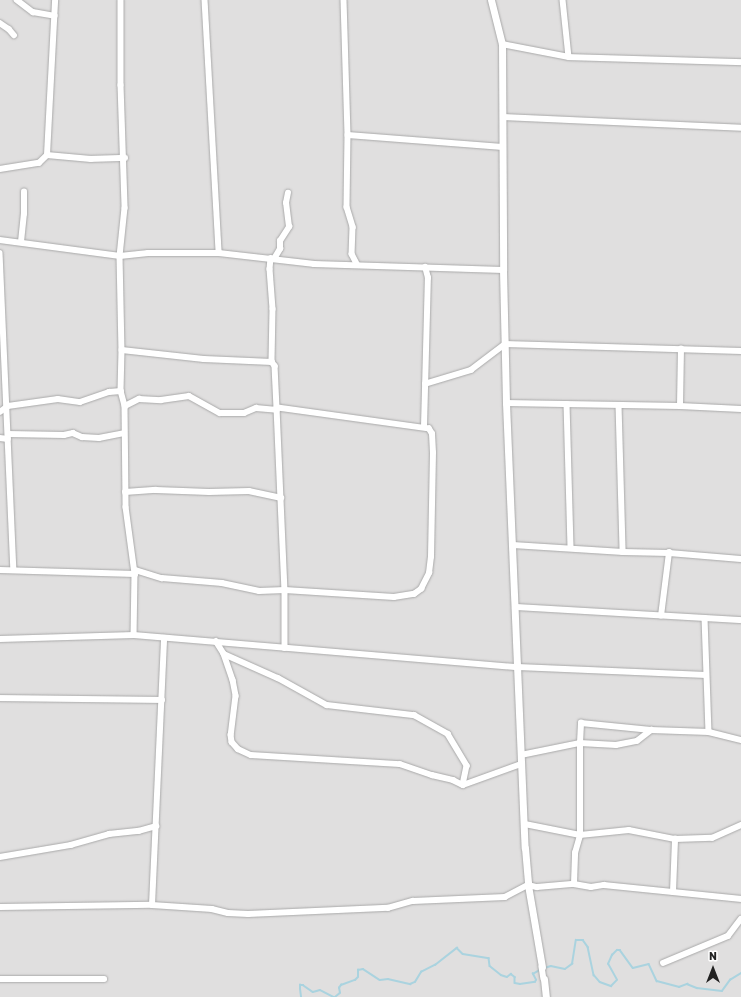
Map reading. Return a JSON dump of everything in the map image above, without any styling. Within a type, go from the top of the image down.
[{"type":"street","points":[[17,0],[33,12],[55,16]]},
{"type":"street","points":[[0,169],[39,163],[47,155],[55,0]]},
{"type":"street","points":[[121,0],[121,85],[125,158],[125,208],[120,256],[122,350],[121,391],[124,406],[125,492],[135,572],[134,635]]},
{"type":"street","points":[[205,0],[219,253]]},
{"type":"street","points":[[344,0],[348,135],[347,207],[353,227],[352,254],[357,264]]},
{"type":"street","points":[[491,0],[502,44],[503,270],[506,404],[521,764],[528,885],[546,997]]},
{"type":"street","points":[[563,0],[569,57]]},
{"type":"street","points":[[0,22],[14,35]]},
{"type":"street","points":[[502,44],[569,57],[741,62]]},
{"type":"street","points":[[503,117],[741,128]]},
{"type":"street","points":[[348,135],[503,147]]},
{"type":"street","points":[[47,155],[91,159],[125,158]]},
{"type":"street","points":[[21,242],[24,214],[24,192]]},
{"type":"street","points":[[285,648],[285,590],[275,366],[272,362],[273,310],[270,269],[272,259],[280,249],[280,241],[289,227],[286,203],[288,193]]},
{"type":"street","points":[[0,240],[120,256],[177,252],[219,253],[314,264],[357,264],[503,270]]},
{"type":"street","points":[[0,253],[8,406],[14,569]]},
{"type":"street","points":[[424,427],[428,278],[425,267]]},
{"type":"street","points":[[425,384],[471,370],[505,344],[741,351]]},
{"type":"street","points":[[680,406],[681,349]]},
{"type":"street","points":[[122,350],[204,359],[272,362]]},
{"type":"street","points":[[0,412],[8,406],[58,399],[80,402],[109,392],[121,391]]},
{"type":"street","points":[[0,394],[7,393]]},
{"type":"street","points":[[0,570],[14,569],[135,572],[162,578],[222,583],[259,591],[285,590],[394,598],[414,594],[421,589],[429,573],[433,494],[432,434],[429,429],[424,427],[277,409],[256,408],[244,413],[220,413],[189,396],[162,400],[139,399],[124,406]]},
{"type":"street","points":[[506,404],[680,406],[741,410]]},
{"type":"street","points":[[567,404],[571,548]]},
{"type":"street","points":[[619,405],[623,552]]},
{"type":"street","points":[[0,438],[8,436],[64,435],[73,433],[82,437],[99,438],[124,433]]},
{"type":"street","points":[[125,492],[156,490],[209,492],[250,491],[281,498]]},
{"type":"street","points":[[513,545],[623,552],[669,553],[741,559]]},
{"type":"street","points":[[661,616],[669,553]]},
{"type":"street","points":[[515,607],[741,620]]},
{"type":"street","points":[[706,618],[708,732]]},
{"type":"street","points":[[0,639],[134,635],[518,667],[706,675]]},
{"type":"street","points":[[152,905],[164,638]]},
{"type":"street","points":[[216,641],[224,654],[234,680],[236,696],[231,735],[234,747],[251,755],[400,764],[453,780],[463,785],[521,764]]},
{"type":"street","points":[[224,654],[278,678],[328,704],[414,715],[448,734],[467,766],[463,785]]},
{"type":"street","points":[[0,698],[162,700]]},
{"type":"street","points":[[574,884],[575,853],[580,835],[581,723],[651,730],[708,732],[741,740]]},
{"type":"street","points":[[521,755],[580,743],[616,745],[637,741],[651,730]]},
{"type":"street","points":[[525,824],[580,835],[629,830],[675,839],[712,838],[741,826]]},
{"type":"street","points":[[0,857],[64,847],[109,834],[139,831],[156,826]]},
{"type":"street","points":[[674,892],[675,839]]},
{"type":"street","points":[[0,907],[152,905],[212,909],[228,913],[248,914],[388,908],[412,901],[505,898],[528,885],[538,887],[574,884],[591,887],[604,885],[741,899]]},
{"type":"street","points":[[663,963],[728,936],[741,919]]},
{"type":"street","points":[[0,979],[104,979]]},
{"type":"shaded area","points":[[0,0],[741,0],[741,997],[0,997]]},
{"type":"waterway","points":[[544,968],[551,966],[565,969],[572,964],[576,940],[583,940],[588,947],[594,975],[600,982],[611,986],[617,980],[608,964],[612,955],[617,950],[620,950],[633,968],[649,964],[657,981],[679,987],[687,984],[697,988],[722,991],[730,980],[741,973]]},
{"type":"waterway","points":[[335,997],[340,993],[339,988],[341,985],[355,980],[358,977],[358,970],[363,969],[380,980],[388,979],[410,984],[415,982],[421,972],[435,965],[457,948],[463,954],[489,958],[490,966],[501,975],[507,977],[511,974],[515,977],[515,983],[520,984],[535,982],[536,980],[533,974],[540,970]]},
{"type":"waterway","points":[[301,997],[300,985],[303,985],[313,992],[320,990],[334,997]]}]
